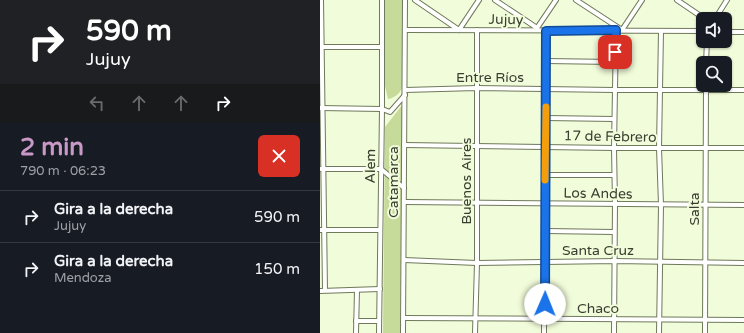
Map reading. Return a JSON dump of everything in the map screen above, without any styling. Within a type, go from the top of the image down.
[{"type":"street","points":[[321,0],[322,230],[325,290]]},
{"type":"street","name":"Alem","points":[[379,333],[382,0]]},
{"type":"street","name":"Catamarca","points":[[403,333],[405,202],[405,0]]},
{"type":"street","points":[[414,0],[459,30],[479,0]]},
{"type":"street","points":[[495,0],[537,29],[556,0]]},
{"type":"street","points":[[576,0],[622,30],[642,0]]},
{"type":"street","points":[[677,0],[683,2],[696,12]]},
{"type":"street","points":[[719,12],[727,0]]},
{"type":"street","name":"Jujuy","points":[[405,30],[537,29],[546,31],[622,30],[696,32]]},
{"type":"street","name":"Buenos Aires","points":[[475,333],[477,263],[477,30]]},
{"type":"street","points":[[614,333],[614,62],[616,30]]},
{"type":"street","points":[[544,333],[546,232],[546,31]]},
{"type":"street","points":[[659,333],[659,148],[661,31]]},
{"type":"street","points":[[732,32],[744,32]]},
{"type":"street","points":[[321,47],[381,47]]},
{"type":"street","points":[[546,61],[614,62]]},
{"type":"street","name":"Entre Ríos","points":[[405,92],[477,88],[696,90]]},
{"type":"street","name":"Entre Ríos","points":[[732,90],[744,90]]},
{"type":"street","points":[[321,108],[382,109],[390,112],[405,92]]},
{"type":"street","name":"Salta","points":[[705,333],[706,92]]},
{"type":"street","points":[[546,118],[614,119]]},
{"type":"street","name":"17 de Febrero","points":[[404,146],[744,148]]},
{"type":"street","points":[[322,169],[380,169],[404,188]]},
{"type":"street","points":[[545,175],[614,175]]},
{"type":"street","name":"Los Andes","points":[[405,202],[744,205]]},
{"type":"street","points":[[322,230],[380,230]]},
{"type":"street","points":[[546,232],[614,232]]},
{"type":"street","name":"Santa Cruz","points":[[404,260],[477,263],[545,261],[744,263]]},
{"type":"street","points":[[320,291],[380,289]]},
{"type":"street","points":[[356,333],[357,290]]},
{"type":"street","name":"Chaco","points":[[404,318],[744,320]]},
{"type":"street","points":[[356,321],[379,321]]},
{"type":"green space","points":[[384,0],[402,0],[403,85],[398,94],[388,99],[385,86]]},
{"type":"green space","points":[[403,104],[400,333],[383,333],[385,127]]},
{"type":"slow traffic","points":[[545,180],[546,107]]},
{"type":"route","points":[[545,304],[546,31],[616,30],[615,52]]}]
